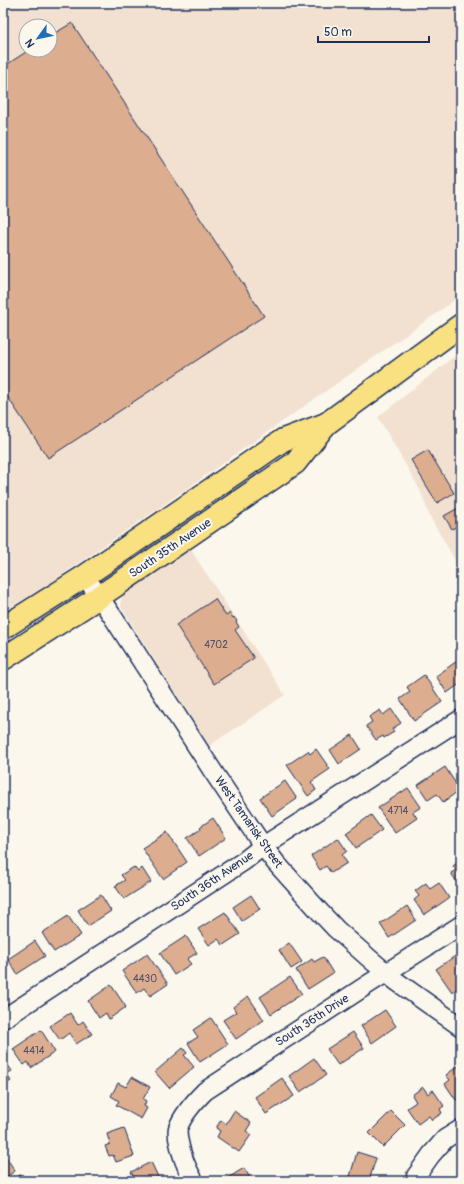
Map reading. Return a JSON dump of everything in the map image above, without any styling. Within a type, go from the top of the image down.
[{"type":"main road","name":"South 35th Avenue","points":[[3,659],[99,597],[295,463],[326,424],[461,325]]},
{"type":"main road","name":"South 35th Avenue","points":[[3,628],[85,576],[283,440],[326,424]]},
{"type":"street","name":"West Tamarisk Street","points":[[85,576],[214,773],[276,862],[331,923],[370,959],[461,1027]]},
{"type":"street","name":"South 36th Avenue","points":[[3,1018],[461,718]]},
{"type":"street","name":"South 36th Drive","points":[[194,1181],[185,1165],[180,1148],[178,1130],[183,1117],[194,1102],[205,1091],[386,972],[461,925]]},
{"type":"street","points":[[417,1179],[431,1155],[445,1139],[461,1129]]},
{"type":"shaded area","points":[[3,3],[313,3],[317,6],[321,3],[461,3],[461,295],[175,497],[50,583],[3,612]]},
{"type":"shaded area","points":[[461,351],[461,556],[455,560],[429,515],[420,490],[378,417]]},
{"type":"shaded area","points":[[189,547],[285,695],[209,746],[121,607],[121,600],[124,593]]},
{"type":"building","points":[[72,23],[264,316],[48,458],[3,390],[3,67],[18,57],[58,58],[58,31]]},
{"type":"building","points":[[428,450],[454,493],[437,503],[411,460]]},
{"type":"building","points":[[460,507],[461,524],[452,529],[444,516]]},
{"type":"building","points":[[215,599],[226,616],[230,613],[237,621],[236,622],[239,627],[235,630],[254,658],[214,684],[176,625]]},
{"type":"building","points":[[457,661],[461,667],[461,683],[447,693],[436,676]]},
{"type":"building","points":[[424,675],[442,702],[414,721],[400,699],[410,692],[407,687]]},
{"type":"building","points":[[391,709],[401,723],[392,729],[394,732],[384,738],[383,736],[376,740],[366,726],[372,722],[369,717],[380,710],[383,715]]},
{"type":"building","points":[[352,735],[361,749],[339,764],[330,750]]},
{"type":"building","points":[[316,749],[330,769],[311,782],[316,790],[308,796],[287,765],[308,751],[310,754]]},
{"type":"building","points":[[461,759],[461,779],[456,772],[460,769],[455,763]]},
{"type":"building","points":[[445,767],[460,790],[443,802],[437,794],[428,800],[418,785]]},
{"type":"building","points":[[285,781],[297,799],[272,816],[260,798]]},
{"type":"building","points":[[408,788],[421,807],[413,812],[417,818],[395,833],[378,808]]},
{"type":"building","points":[[371,815],[382,830],[356,848],[346,833]]},
{"type":"building","points":[[213,818],[226,838],[199,856],[187,838],[201,829],[200,827]]},
{"type":"building","points":[[167,832],[187,862],[163,879],[142,848]]},
{"type":"building","points":[[338,838],[347,851],[342,855],[347,863],[331,873],[326,866],[320,870],[311,856]]},
{"type":"building","points":[[461,860],[461,888],[451,873],[456,870],[453,866]]},
{"type":"building","points":[[134,867],[138,872],[142,868],[151,882],[124,899],[115,886],[125,880],[121,875]]},
{"type":"building","points":[[426,883],[430,889],[439,883],[449,898],[424,915],[414,900],[419,896],[415,891]]},
{"type":"building","points":[[101,895],[111,911],[88,926],[78,910]]},
{"type":"building","points":[[251,895],[260,909],[242,921],[233,907]]},
{"type":"building","points":[[407,906],[416,920],[389,938],[380,924]]},
{"type":"building","points":[[225,912],[240,934],[223,945],[218,939],[209,945],[198,929]]},
{"type":"building","points":[[68,916],[81,935],[54,952],[42,933]]},
{"type":"building","points":[[186,936],[197,953],[187,959],[191,964],[174,975],[160,953]]},
{"type":"building","points":[[35,941],[45,956],[17,974],[8,959]]},
{"type":"building","points":[[289,943],[302,962],[291,969],[279,950]]},
{"type":"building","points":[[461,952],[461,986],[452,992],[436,969]]},
{"type":"building","points":[[147,954],[168,984],[150,996],[144,988],[137,993],[122,971]]},
{"type":"building","points":[[323,957],[333,973],[308,989],[296,970],[312,959],[314,962]]},
{"type":"building","points":[[290,977],[302,994],[271,1014],[260,997]]},
{"type":"building","points":[[111,985],[126,1007],[109,1019],[106,1013],[99,1018],[88,1001]]},
{"type":"building","points":[[248,996],[264,1020],[236,1039],[223,1020],[236,1012],[233,1007]]},
{"type":"building","points":[[385,1010],[396,1026],[372,1043],[361,1026]]},
{"type":"building","points":[[70,1013],[78,1025],[83,1021],[92,1034],[76,1044],[69,1033],[60,1040],[50,1026]]},
{"type":"building","points":[[211,1018],[228,1044],[200,1062],[188,1043],[198,1037],[193,1030]]},
{"type":"building","points":[[41,1030],[55,1052],[31,1068],[28,1062],[24,1065],[13,1049]]},
{"type":"building","points":[[353,1032],[364,1048],[338,1065],[327,1049]]},
{"type":"building","points":[[183,1048],[187,1053],[184,1055],[194,1067],[169,1088],[155,1072]]},
{"type":"building","points":[[3,1058],[12,1071],[6,1074],[11,1081],[3,1086]]},
{"type":"building","points":[[314,1058],[326,1075],[300,1092],[289,1076]]},
{"type":"building","points":[[458,1066],[461,1070],[461,1097],[456,1100],[445,1084],[450,1080],[446,1075]]},
{"type":"building","points":[[132,1077],[150,1087],[143,1099],[146,1101],[144,1106],[147,1108],[141,1119],[116,1105],[119,1101],[111,1096],[118,1083],[126,1087]]},
{"type":"building","points":[[282,1078],[294,1096],[266,1114],[255,1097]]},
{"type":"building","points":[[423,1087],[428,1094],[433,1090],[444,1106],[440,1109],[442,1113],[432,1120],[429,1116],[418,1124],[407,1108],[416,1102],[412,1095]]},
{"type":"building","points":[[234,1111],[251,1123],[246,1131],[251,1135],[239,1152],[217,1137],[220,1131],[216,1128],[221,1120],[226,1124]]},
{"type":"building","points":[[391,1111],[405,1125],[383,1147],[369,1133]]},
{"type":"building","points":[[124,1128],[134,1156],[116,1162],[113,1155],[109,1156],[105,1146],[110,1144],[107,1134]]},
{"type":"building","points":[[3,1152],[15,1171],[3,1179]]},
{"type":"building","points":[[357,1152],[376,1158],[369,1181],[349,1180]]},
{"type":"building","points":[[151,1162],[160,1181],[136,1181],[131,1172]]},
{"type":"building","points":[[244,1168],[252,1181],[229,1181],[228,1178]]},
{"type":"building","points":[[22,1174],[26,1181],[11,1181]]}]
